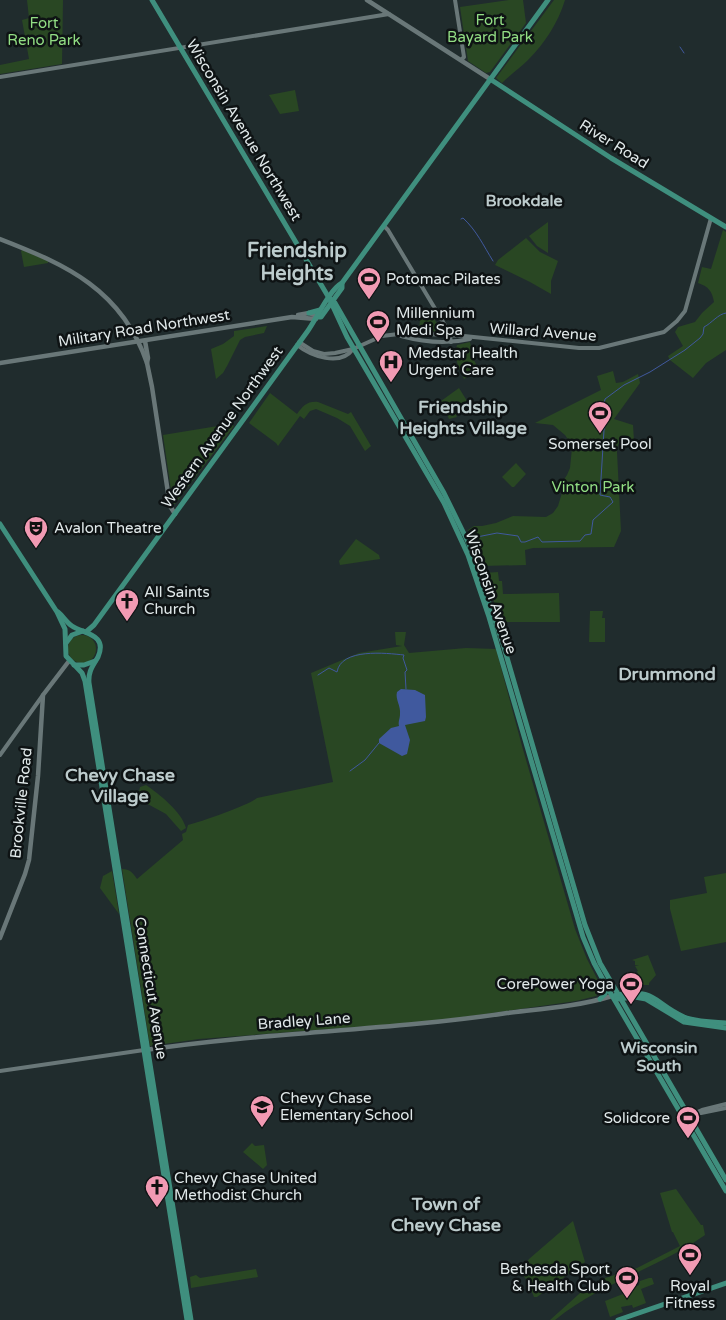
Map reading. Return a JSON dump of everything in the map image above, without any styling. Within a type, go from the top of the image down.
[{"type":"main road","name":"Wisconsin Avenue Northwest","points":[[152,0],[331,301]]},
{"type":"main road","points":[[368,0],[490,79]]},
{"type":"main road","name":"Western Avenue Northwest","points":[[316,318],[321,317],[339,285],[548,0]]},
{"type":"main road","name":"River Road","points":[[490,79],[611,158],[726,227]]},
{"type":"main road","points":[[0,239],[64,267],[91,284],[120,313],[138,342],[147,363],[170,506],[175,514]]},
{"type":"main road","name":"Western Avenue Northwest","points":[[85,631],[94,625],[298,344],[320,310],[331,301]]},
{"type":"main road","name":"Wisconsin Avenue","points":[[331,301],[444,503],[468,555],[489,617],[583,937],[595,965],[615,997]]},
{"type":"main road","points":[[308,313],[320,310]]},
{"type":"main road","points":[[308,313],[316,318]]},
{"type":"main road","name":"Military Road Northwest","points":[[0,363],[145,341],[308,313]]},
{"type":"main road","name":"Military Road Northwest","points":[[292,317],[316,318]]},
{"type":"main road","points":[[140,347],[145,341]]},
{"type":"main road","points":[[145,341],[147,363]]},
{"type":"main road","name":"Wisconsin Avenue","points":[[356,347],[441,488],[470,544],[503,644],[550,811],[585,925],[600,963],[615,997],[687,1117],[711,1159],[726,1191]]},
{"type":"main road","points":[[0,524],[58,612],[70,625],[95,636]]},
{"type":"main road","points":[[58,612],[65,629],[65,653],[71,663],[84,666],[95,661],[100,647],[95,636],[94,625]]},
{"type":"main road","points":[[65,643],[72,635],[85,631]]},
{"type":"main road","name":"Connecticut Avenue","points":[[95,661],[89,680],[187,1320]]},
{"type":"main road","points":[[43,695],[71,663]]},
{"type":"main road","name":"Connecticut Avenue","points":[[71,663],[82,673],[85,681],[191,1320]]},
{"type":"main road","name":"Brookville Road","points":[[0,938],[29,860],[38,776],[43,695]]},
{"type":"main road","points":[[600,999],[605,994],[607,987]]},
{"type":"main road","points":[[615,997],[635,992],[648,995],[683,1016],[694,1020],[726,1023]]},
{"type":"main road","points":[[615,997],[646,999],[684,1022],[726,1028]]},
{"type":"main road","name":"Bradley Lane","points":[[146,1050],[200,1042],[448,1022],[615,997]]},
{"type":"main road","points":[[684,1022],[694,1020]]},
{"type":"main road","name":"Wisconsin Avenue","points":[[711,1159],[726,1180]]},
{"type":"main road","points":[[618,1320],[726,1283]]},
{"type":"street","points":[[455,0],[464,57],[461,60]]},
{"type":"street","points":[[0,76],[390,14]]},
{"type":"street","name":"Willard Avenue","points":[[356,347],[379,337],[406,334],[451,336],[575,348],[596,348],[622,344],[666,330],[679,319],[685,308],[710,218]]},
{"type":"street","points":[[384,226],[451,336],[451,342]]},
{"type":"street","name":"Willard Avenue","points":[[397,335],[422,340],[451,342],[472,338]]},
{"type":"street","points":[[298,344],[320,354],[330,354],[356,347]]},
{"type":"street","points":[[298,344],[317,357],[330,358],[341,357],[351,353],[356,347]]},
{"type":"street","points":[[341,357],[344,351]]},
{"type":"street","points":[[0,755],[43,695]]},
{"type":"street","name":"Bradley Lane","points":[[0,1071],[146,1050]]},
{"type":"street","points":[[687,1117],[726,1106]]},
{"type":"green space","name":"Fort Reno Park","points":[[27,0],[63,0],[62,64],[0,74],[0,65],[29,59],[22,20],[29,18]]},
{"type":"green space","name":"Fort Bayard Park","points":[[509,0],[523,0],[526,23],[490,72],[486,73],[468,61],[460,7]]},
{"type":"green space","points":[[554,0],[565,0],[559,17],[550,32],[528,60],[502,83],[496,78]]},
{"type":"green space","points":[[295,90],[299,111],[280,114],[269,95]]},
{"type":"green space","points":[[548,222],[548,253],[537,246],[529,236]]},
{"type":"green space","points":[[723,230],[726,232],[726,350],[706,363],[693,378],[670,360],[668,356],[683,346],[675,332],[678,327],[695,322],[714,302],[709,290],[698,283],[702,267],[711,269]]},
{"type":"green space","points":[[526,238],[540,252],[558,261],[551,281],[551,294],[495,265],[498,260]]},
{"type":"green space","points":[[22,250],[48,261],[48,263],[24,267]]},
{"type":"green space","points":[[431,314],[442,331],[419,330],[420,320]]},
{"type":"green space","points":[[267,326],[264,333],[240,340],[223,373],[216,379],[211,349],[223,344],[234,336],[234,331]]},
{"type":"green space","points":[[470,342],[473,358],[479,370],[464,379],[457,362],[456,349],[457,345]]},
{"type":"green space","name":"Vinton Park","points":[[613,371],[616,383],[623,382],[638,374],[640,383],[614,419],[633,425],[634,441],[622,440],[618,445],[621,531],[614,547],[533,548],[525,550],[526,565],[482,566],[468,530],[474,526],[496,523],[513,516],[546,517],[553,513],[558,506],[564,486],[563,481],[570,468],[571,444],[565,435],[553,425],[535,423],[601,390],[597,376]]},
{"type":"green space","points":[[459,388],[472,409],[465,413],[464,410],[456,415],[457,417],[449,419],[441,401]]},
{"type":"green space","points":[[270,393],[297,414],[311,402],[318,402],[348,414],[351,412],[371,446],[365,451],[350,426],[316,409],[310,411],[304,419],[300,416],[278,446],[249,423]]},
{"type":"green space","points":[[230,424],[234,426],[175,504],[173,504],[163,435]]},
{"type":"green space","points":[[516,463],[526,474],[512,487],[502,477]]},
{"type":"green space","points":[[356,539],[379,555],[380,559],[340,565],[339,561]]},
{"type":"green space","points":[[498,572],[499,581],[502,581],[503,594],[559,593],[560,622],[501,622],[484,573]]},
{"type":"green space","points":[[590,611],[603,611],[602,618],[605,618],[605,642],[589,642]]},
{"type":"green space","points":[[395,632],[406,632],[404,645],[409,653],[466,648],[496,649],[575,929],[587,959],[603,990],[596,996],[576,1001],[436,1021],[199,1039],[150,1046],[122,869],[131,872],[137,879],[183,840],[182,834],[186,832],[188,825],[235,809],[257,798],[333,782],[311,673],[359,653],[402,646],[396,645]]},
{"type":"green space","points":[[82,635],[92,639],[96,649],[92,659],[82,663],[72,659],[68,649],[72,639]]},
{"type":"green space","points":[[146,785],[175,810],[186,828],[181,831],[166,814],[144,802],[139,792],[140,787]]},
{"type":"green space","points":[[112,871],[119,914],[100,888],[103,876]]},
{"type":"green space","points":[[726,873],[726,942],[681,951],[670,909],[670,900],[707,893],[704,877]]},
{"type":"green space","points":[[648,955],[656,975],[649,985],[637,985],[633,989],[638,975],[635,966],[639,965],[635,965],[635,961],[632,960]]},
{"type":"green space","points":[[252,1143],[255,1146],[264,1145],[267,1165],[263,1169],[243,1152]]},
{"type":"green space","points":[[676,1189],[701,1225],[703,1225],[705,1235],[687,1247],[591,1296],[555,1320],[550,1320],[588,1286],[602,1279],[637,1268],[680,1246],[672,1232],[660,1193]]},
{"type":"green space","points":[[573,1221],[585,1262],[537,1297],[534,1297],[528,1282],[520,1271],[529,1259]]},
{"type":"green space","points":[[256,1269],[258,1277],[191,1288],[190,1277],[196,1275],[200,1278]]},
{"type":"green space","name":"Bethesda Sport & Health Club","points":[[652,1278],[654,1284],[641,1289],[646,1303],[633,1308],[632,1305],[621,1307],[623,1312],[610,1317],[605,1301],[623,1294],[622,1291],[639,1285],[640,1281]]},
{"type":"water","points":[[401,689],[415,690],[425,695],[426,717],[425,721],[405,725],[410,740],[407,754],[402,756],[379,743],[379,739],[391,728],[399,726],[400,711],[397,692]]},
{"type":"waterway","points":[[680,47],[684,53]]},
{"type":"waterway","points":[[461,219],[463,218],[480,238],[493,261]]},
{"type":"waterway","points":[[472,538],[497,533],[518,536],[521,542],[538,537],[542,542],[580,541],[585,535],[591,534],[593,520],[613,502],[610,497],[600,495],[604,430],[608,416],[603,409],[605,399],[624,385],[650,372],[685,350],[700,338],[704,327],[720,315],[726,313]]},
{"type":"waterway","points":[[318,675],[329,668],[337,672],[340,664],[355,656],[376,653],[404,655],[403,658],[407,670],[405,672],[406,689]]},
{"type":"waterway","points":[[350,771],[365,760],[379,743]]},
{"type":"place","name":"Potomac Pilates","points":[[369,300]]},
{"type":"place","name":"Millennium Medi Spa","points":[[378,343]]},
{"type":"place","name":"Medstar Health Urgent Care","points":[[391,383]]},
{"type":"place","name":"Somerset Pool","points":[[600,434]]},
{"type":"place","name":"Avalon Theatre","points":[[36,549]]},
{"type":"place","name":"All Saints Church","points":[[127,622]]},
{"type":"place","name":"CorePower Yoga","points":[[631,1005]]},
{"type":"place","name":"Chevy Chase Elementary School","points":[[262,1128]]},
{"type":"place","name":"Solidcore","points":[[688,1139]]},
{"type":"place","name":"Chevy Chase United Methodist Church","points":[[157,1208]]},
{"type":"place","name":"Royal Fitness","points":[[690,1276]]},
{"type":"place","name":"Bethesda Sport & Health Club","points":[[627,1299]]},
{"type":"district","name":"Brookdale","points":[[524,201]]},
{"type":"district","name":"Friendship Heights","points":[[297,262]]},
{"type":"district","name":"Friendship Heights Village","points":[[463,417]]},
{"type":"district","name":"Drummond","points":[[667,674]]},
{"type":"district","name":"Chevy Chase Village","points":[[120,785]]},
{"type":"district","name":"Wisconsin South","points":[[659,1057]]},
{"type":"district","name":"Town of Chevy Chase","points":[[446,1214]]}]
